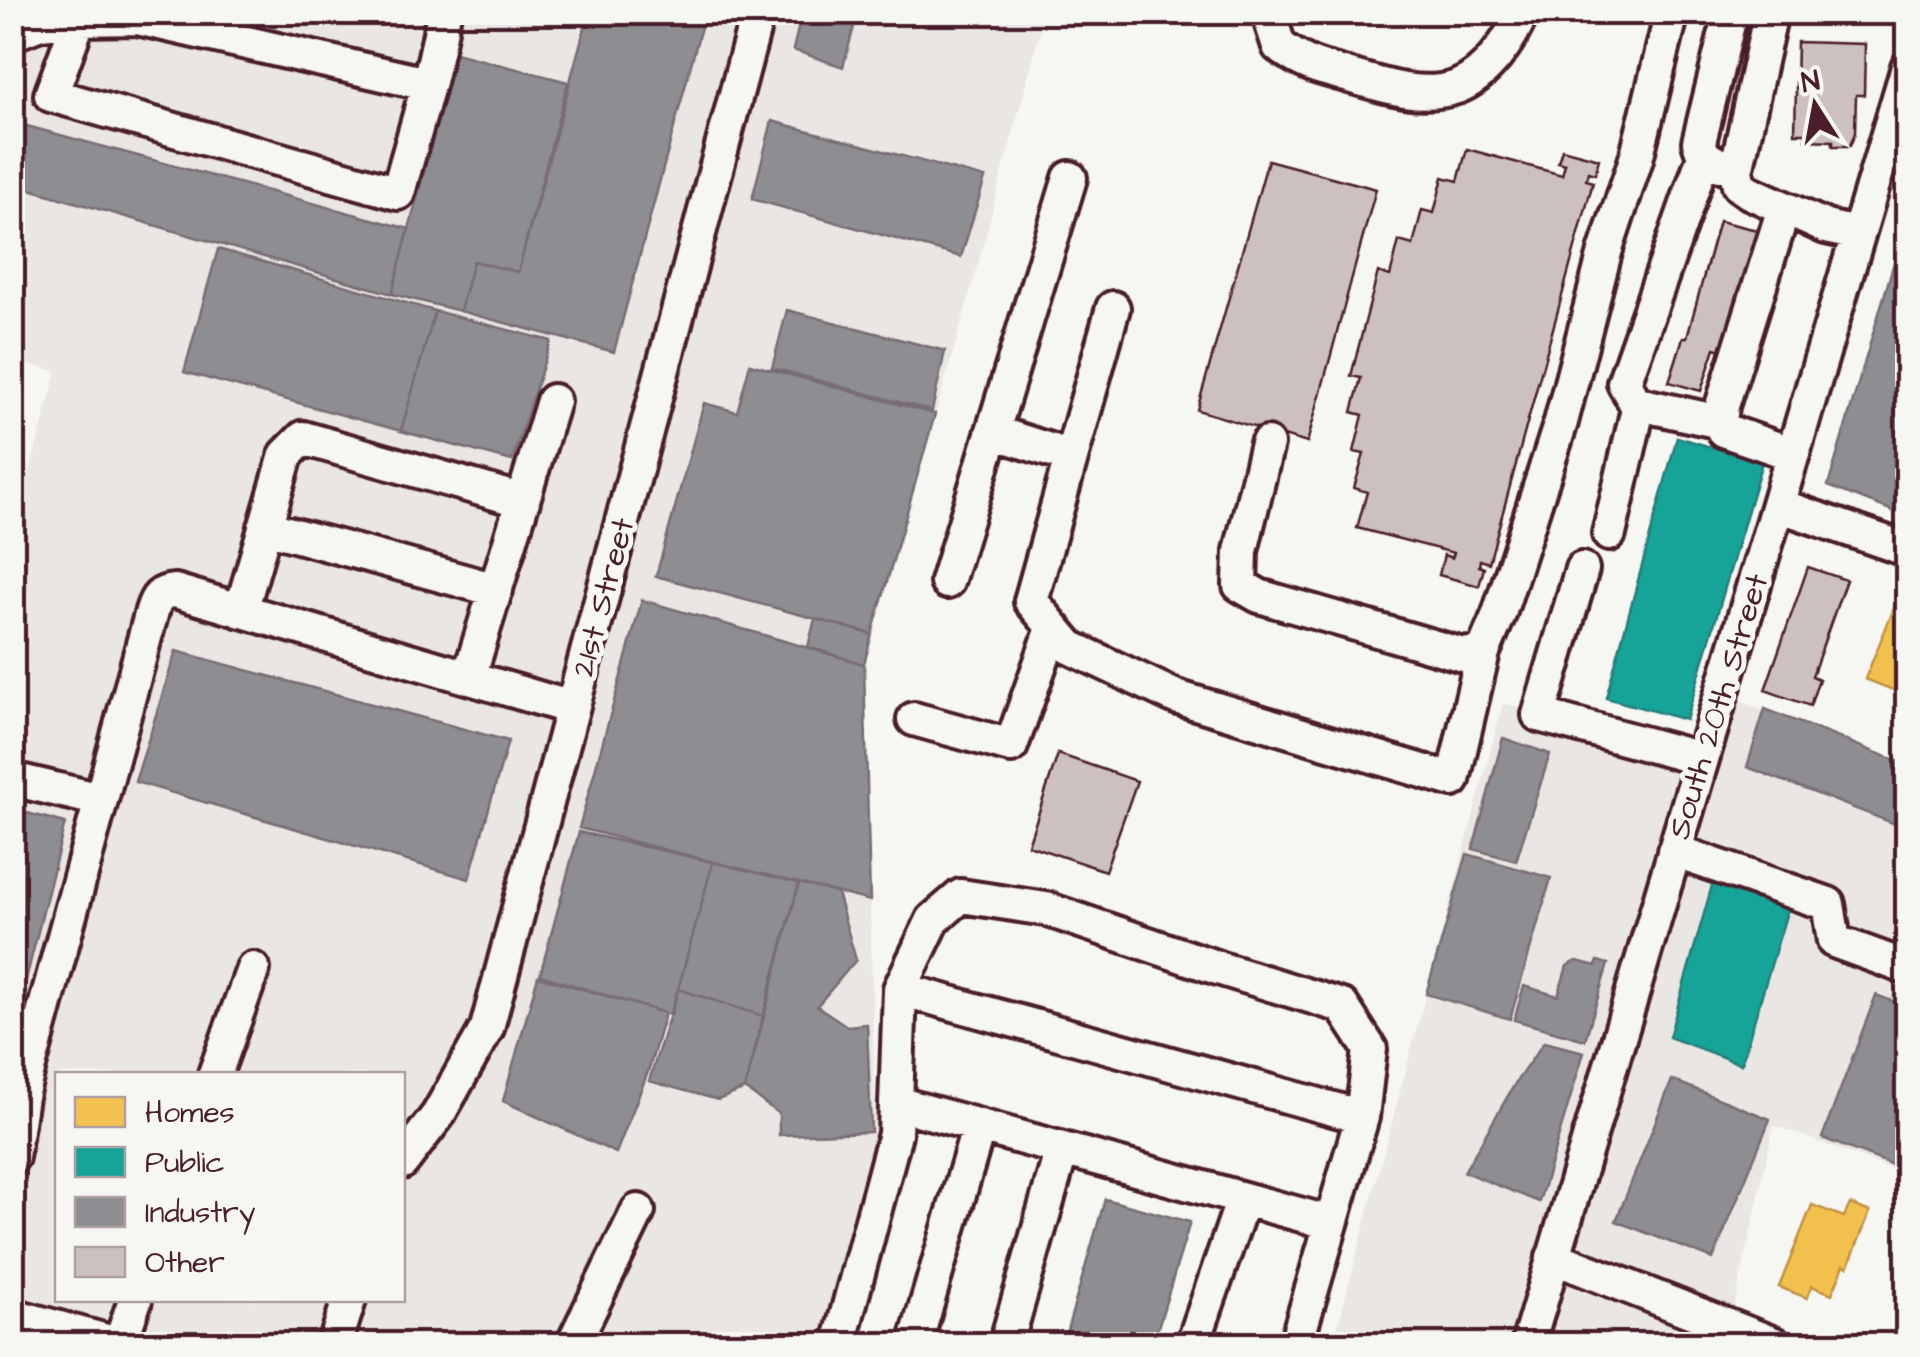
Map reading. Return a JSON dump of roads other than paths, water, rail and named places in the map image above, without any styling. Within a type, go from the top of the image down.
[{"type":"street","points":[[78,19],[51,95],[398,193],[440,40],[444,12]]},
{"type":"street","name":"21st Street","points":[[405,1158],[438,1115],[487,1028],[758,12]]},
{"type":"street","points":[[1268,12],[1279,46],[1307,63],[1398,90],[1457,86],[1478,73],[1502,50],[1522,12]]},
{"type":"street","points":[[1113,308],[1031,600],[1070,648],[1176,697],[1453,780],[1483,652],[1561,422],[1605,252],[1636,160],[1672,12]]},
{"type":"street","points":[[1720,422],[1639,404],[1624,383],[1704,156],[1699,142],[1731,12]]},
{"type":"street","points":[[1771,12],[1736,171],[1739,185],[1826,227],[1857,234]]},
{"type":"street","points":[[12,34],[40,23],[136,18],[428,84]]},
{"type":"street","name":"South 20th Street","points":[[1528,1344],[1908,67]]},
{"type":"street","points":[[1704,156],[1736,171]]},
{"type":"street","points":[[948,582],[1070,178]]},
{"type":"street","points":[[1784,208],[1720,422],[1723,430],[1793,454]]},
{"type":"street","points":[[470,678],[553,401]]},
{"type":"street","points":[[1609,534],[1639,404]]},
{"type":"street","points":[[992,432],[1071,457]]},
{"type":"street","points":[[241,611],[286,455],[303,438],[523,501]]},
{"type":"street","points":[[1267,444],[1241,551],[1240,585],[1258,596],[1463,655],[1483,652]]},
{"type":"street","points":[[1778,505],[1908,550]]},
{"type":"street","points":[[265,527],[496,590]]},
{"type":"street","points":[[1582,569],[1539,716],[1702,759]]},
{"type":"street","points":[[14,1137],[156,598],[163,592],[175,591],[572,708]]},
{"type":"street","points":[[914,719],[1011,746],[1054,628]]},
{"type":"street","points":[[12,780],[101,800]]},
{"type":"street","points":[[1674,851],[1828,904],[1834,941],[1898,964]]},
{"type":"street","points":[[839,1344],[895,1134],[900,989],[934,920],[961,896],[1046,909],[1342,1006],[1370,1048],[1362,1117],[1296,1344]]},
{"type":"street","points":[[216,1072],[253,969]]},
{"type":"street","points":[[900,989],[1362,1117]]},
{"type":"street","points":[[896,1103],[1331,1223]]},
{"type":"street","points":[[914,1344],[979,1126]]},
{"type":"street","points":[[1006,1344],[1062,1149]]},
{"type":"street","points":[[1194,1344],[1243,1199]]},
{"type":"street","points":[[573,1344],[638,1211]]},
{"type":"street","points":[[1554,1257],[1774,1344]]},
{"type":"street","points":[[12,1315],[119,1344],[134,1302]]},
{"type":"street","points":[[335,1344],[347,1302]]}]
